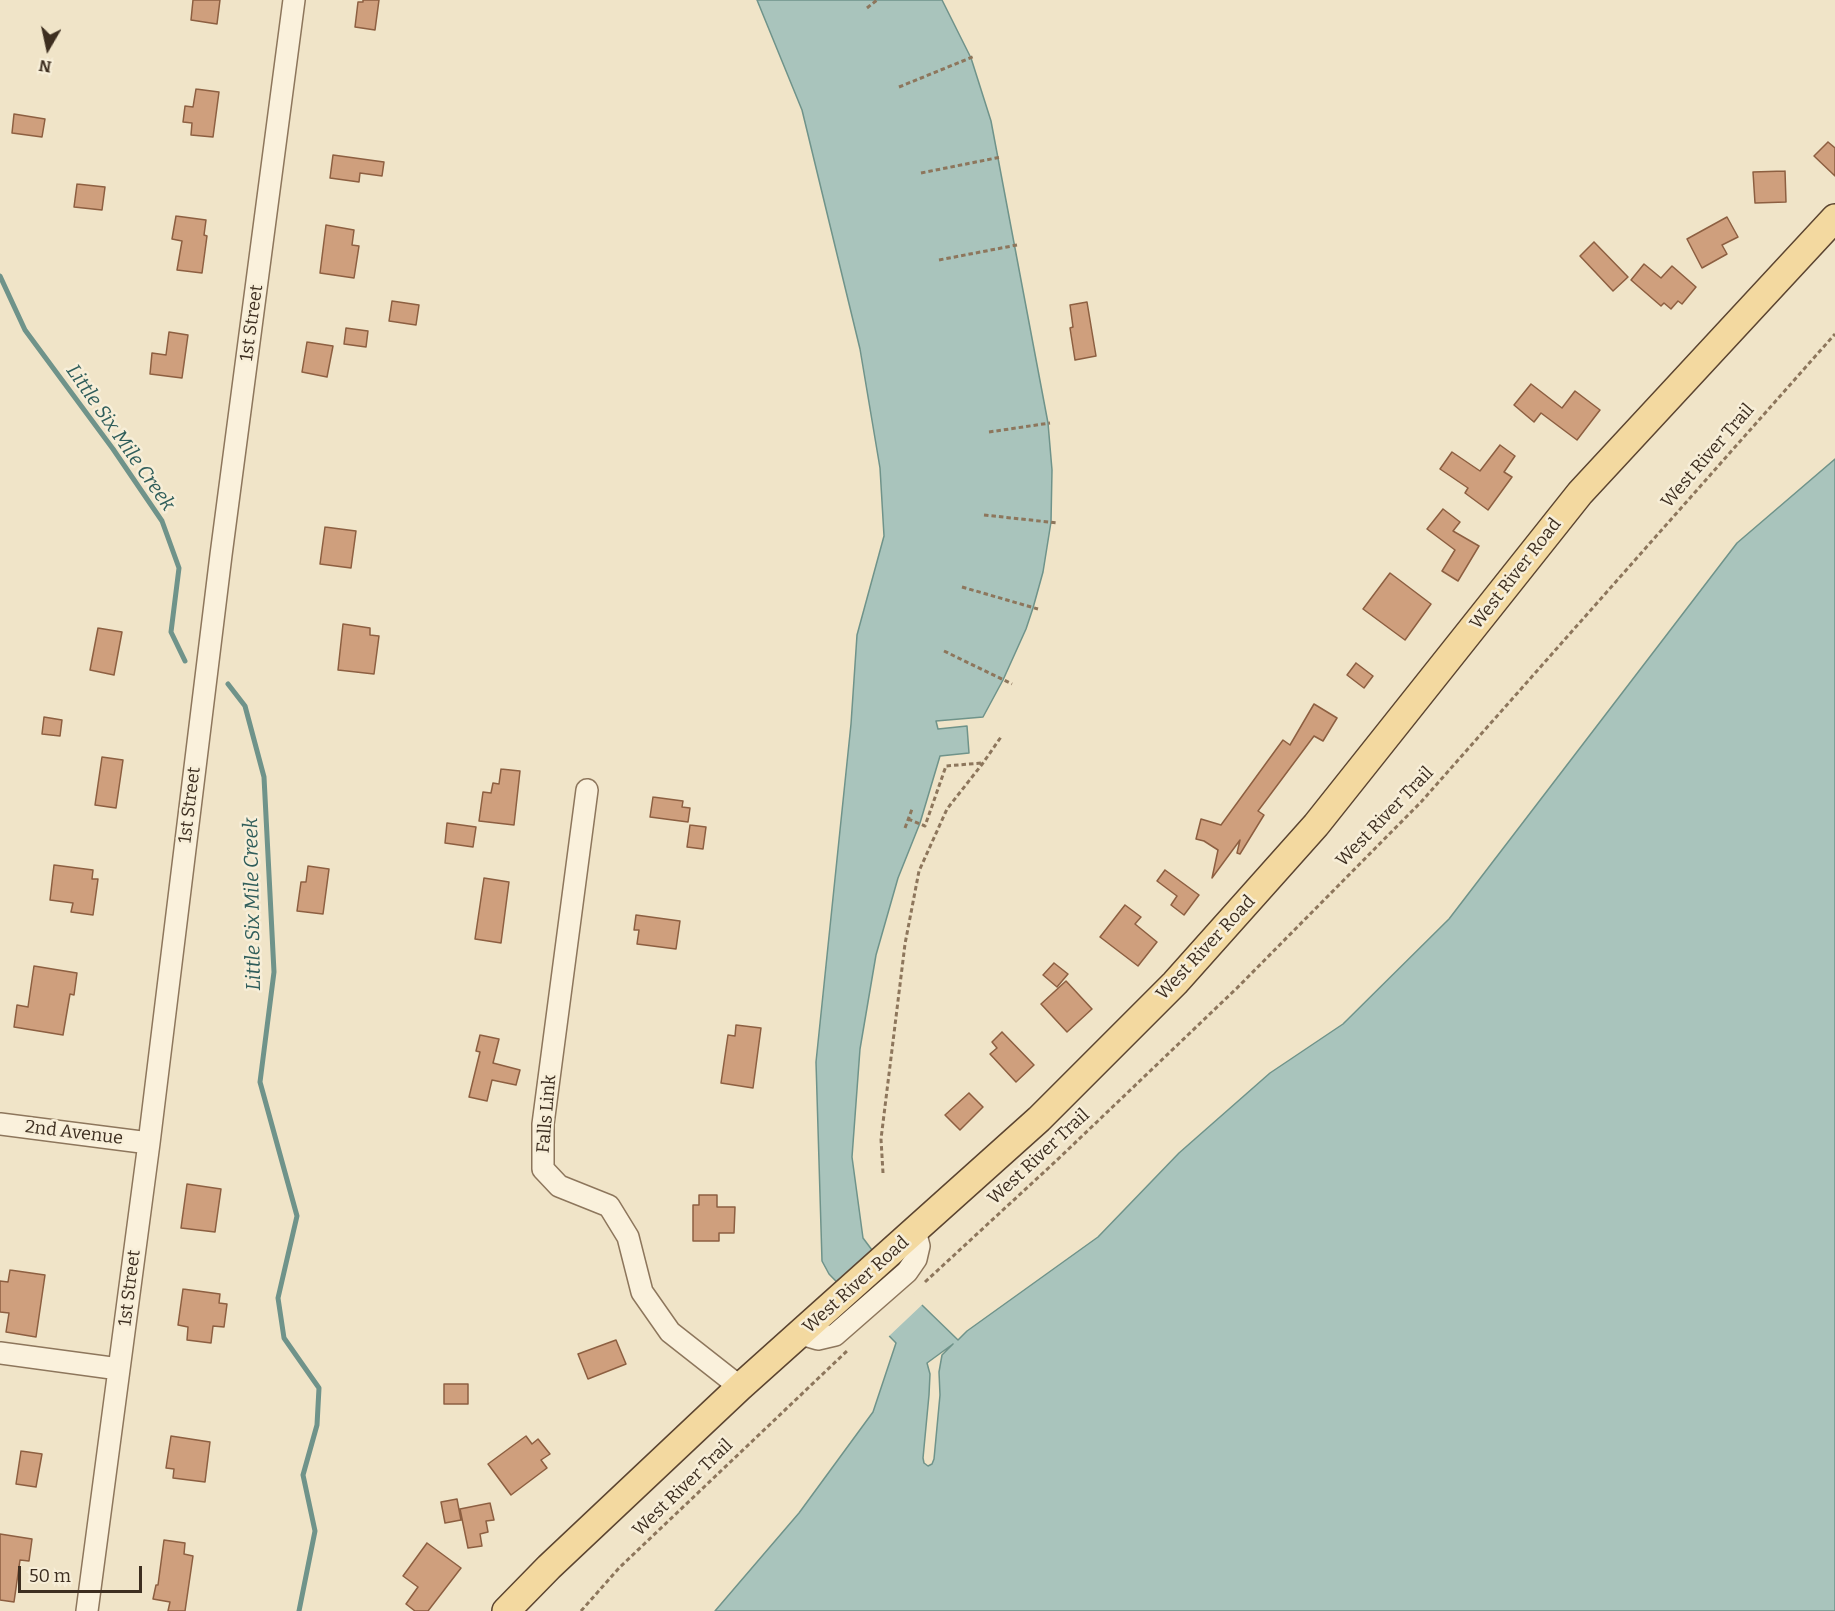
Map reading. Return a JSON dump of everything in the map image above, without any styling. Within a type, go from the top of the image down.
[{"type":"main road","name":"West River Road","points":[[506,1611],[549,1567],[740,1387],[801,1334],[839,1317],[906,1270],[915,1231],[1039,1119],[1175,983],[1316,825],[1580,493],[1835,218]]},
{"type":"street","name":"1st Street","points":[[87,1611],[149,1143],[221,555],[294,0]]},
{"type":"street","name":"Falls Link","points":[[587,790],[543,1124],[543,1169],[559,1186],[609,1206],[627,1237],[642,1292],[670,1332],[740,1387]]},
{"type":"street","name":"2nd Avenue","points":[[0,1124],[149,1143]]},
{"type":"street","points":[[0,1353],[119,1369]]},
{"type":"path","points":[[867,8],[877,0]]},
{"type":"path","points":[[899,87],[975,56]]},
{"type":"path","points":[[921,172],[1001,157]]},
{"type":"path","points":[[939,260],[1017,245]]},
{"type":"path","name":"West River Trail","points":[[906,1270],[1056,1161],[1237,988],[1421,802],[1835,334]]},
{"type":"path","points":[[988,432],[1050,423]]},
{"type":"path","points":[[984,515],[1058,523]]},
{"type":"path","points":[[962,587],[1038,609]]},
{"type":"path","points":[[944,651],[1012,684]]},
{"type":"path","points":[[883,1173],[880,1139],[905,944],[919,871],[946,809],[1001,738]]},
{"type":"path","points":[[908,819],[925,826],[946,766],[983,763]]},
{"type":"path","points":[[905,828],[912,809]]},
{"type":"path","name":"West River Trail","points":[[581,1611],[628,1560],[852,1347]]},
{"type":"water","points":[[757,0],[942,0],[971,58],[991,121],[1048,423],[1052,470],[1051,522],[1043,572],[1033,608],[1003,680],[983,717],[936,721],[938,729],[967,726],[969,753],[940,756],[920,823],[898,878],[876,955],[860,1049],[852,1157],[863,1238],[890,1274],[958,1340],[967,1331],[1098,1237],[1179,1153],[1270,1073],[1343,1024],[1449,919],[1737,543],[1835,459],[1835,1611],[715,1611],[799,1513],[873,1412],[896,1343],[829,1274],[822,1261],[816,1062],[851,724],[857,635],[884,536],[880,468],[860,349],[802,110]],"holes":[[[953,1344],[942,1355],[934,1459],[928,1466],[924,1463],[923,1458],[930,1374],[927,1363]]]},
{"type":"pier","points":[[875,1249],[892,1272],[924,1303],[887,1338],[835,1285]]},
{"type":"building","points":[[193,0],[220,0],[217,24],[191,20]]},
{"type":"building","points":[[363,0],[379,0],[375,30],[355,27],[358,2],[363,2]]},
{"type":"building","points":[[196,89],[219,92],[213,137],[191,135],[192,123],[183,122],[185,106],[193,107]]},
{"type":"building","points":[[14,114],[45,119],[42,137],[12,133]]},
{"type":"building","points":[[1828,142],[1835,148],[1835,176],[1814,156]]},
{"type":"building","points":[[333,155],[384,162],[382,176],[360,173],[359,182],[330,178]]},
{"type":"building","points":[[1785,171],[1786,202],[1755,203],[1753,172]]},
{"type":"building","points":[[77,184],[105,187],[102,210],[74,207]]},
{"type":"building","points":[[176,216],[206,220],[204,235],[207,236],[202,273],[177,270],[182,241],[172,239]]},
{"type":"building","points":[[1727,217],[1738,237],[1722,245],[1727,254],[1702,268],[1687,239]]},
{"type":"building","points":[[326,225],[354,230],[352,245],[359,246],[354,278],[320,273]]},
{"type":"building","points":[[1594,242],[1628,277],[1613,291],[1580,256]]},
{"type":"building","points":[[1644,264],[1661,278],[1672,266],[1696,287],[1682,304],[1678,301],[1671,309],[1664,303],[1661,306],[1631,280]]},
{"type":"building","points":[[392,301],[419,305],[416,325],[389,321]]},
{"type":"building","points":[[1087,302],[1096,356],[1075,360],[1070,328],[1073,327],[1070,305]]},
{"type":"building","points":[[346,328],[368,331],[366,347],[344,344]]},
{"type":"building","points":[[169,332],[188,335],[182,378],[150,374],[152,353],[166,355]]},
{"type":"building","points":[[307,342],[333,346],[327,377],[302,372]]},
{"type":"building","points":[[1531,384],[1562,408],[1575,391],[1600,410],[1577,440],[1541,413],[1534,422],[1514,405]]},
{"type":"building","points":[[1500,445],[1515,456],[1504,472],[1512,477],[1488,510],[1465,493],[1468,488],[1440,469],[1452,452],[1480,471]]},
{"type":"building","points":[[1443,509],[1460,522],[1453,531],[1479,546],[1458,581],[1442,571],[1455,550],[1427,529]]},
{"type":"building","points":[[325,527],[356,531],[351,568],[320,564]]},
{"type":"building","points":[[1390,573],[1431,604],[1405,640],[1363,609]]},
{"type":"building","points":[[343,624],[370,628],[370,635],[379,636],[374,674],[338,670]]},
{"type":"building","points":[[98,628],[122,632],[114,675],[90,670]]},
{"type":"building","points":[[1356,663],[1373,676],[1364,688],[1347,675]]},
{"type":"building","points":[[1314,704],[1337,718],[1323,741],[1314,736],[1258,811],[1264,815],[1240,854],[1237,853],[1240,840],[1212,878],[1218,850],[1196,839],[1201,819],[1221,825],[1283,740],[1290,745]]},
{"type":"building","points":[[44,717],[62,720],[60,736],[42,734]]},
{"type":"building","points":[[102,757],[123,760],[116,808],[95,805]]},
{"type":"building","points":[[501,769],[520,771],[514,825],[479,821],[483,792],[491,793],[493,783],[499,784]]},
{"type":"building","points":[[653,797],[683,801],[682,807],[690,808],[688,822],[650,817]]},
{"type":"building","points":[[447,823],[476,827],[473,847],[445,843]]},
{"type":"building","points":[[690,825],[706,827],[703,849],[687,847]]},
{"type":"building","points":[[54,865],[93,870],[92,879],[98,879],[93,915],[71,912],[73,903],[50,900]]},
{"type":"building","points":[[308,866],[329,869],[323,914],[297,911],[301,882],[306,882]]},
{"type":"building","points":[[1165,870],[1199,895],[1184,915],[1171,905],[1177,896],[1157,881]]},
{"type":"building","points":[[484,878],[509,882],[501,943],[475,939]]},
{"type":"building","points":[[1125,905],[1141,917],[1135,924],[1157,942],[1138,966],[1100,937]]},
{"type":"building","points":[[636,915],[680,921],[676,949],[637,944],[639,930],[634,930]]},
{"type":"building","points":[[1054,963],[1068,974],[1057,987],[1043,975]]},
{"type":"building","points":[[34,966],[77,973],[74,995],[70,994],[63,1035],[14,1027],[17,1005],[28,1007]]},
{"type":"building","points":[[1066,981],[1092,1009],[1067,1032],[1041,1004]]},
{"type":"building","points":[[736,1025],[761,1028],[753,1088],[721,1083],[728,1035],[735,1036]]},
{"type":"building","points":[[1002,1032],[1034,1065],[1016,1082],[990,1054],[997,1048],[992,1042]]},
{"type":"building","points":[[480,1035],[499,1039],[493,1063],[520,1070],[516,1085],[492,1080],[487,1101],[469,1097],[480,1052],[476,1051]]},
{"type":"building","points":[[969,1093],[983,1107],[960,1130],[945,1115]]},
{"type":"building","points":[[187,1184],[221,1189],[215,1232],[181,1228]]},
{"type":"building","points":[[699,1195],[717,1195],[717,1207],[735,1207],[734,1233],[719,1233],[719,1241],[693,1241],[693,1205],[699,1205]]},
{"type":"building","points":[[10,1270],[45,1275],[36,1337],[6,1332],[9,1313],[0,1312],[0,1281],[8,1282]]},
{"type":"building","points":[[183,1289],[220,1294],[219,1303],[227,1304],[224,1327],[213,1326],[211,1343],[187,1340],[188,1327],[178,1325]]},
{"type":"building","points":[[616,1340],[626,1364],[588,1379],[578,1354]]},
{"type":"building","points":[[444,1384],[468,1384],[468,1404],[444,1404]]},
{"type":"building","points":[[171,1436],[210,1442],[205,1482],[173,1478],[174,1469],[166,1468]]},
{"type":"building","points":[[526,1436],[532,1444],[538,1439],[550,1454],[541,1460],[547,1468],[511,1495],[488,1464]]},
{"type":"building","points":[[21,1451],[42,1454],[36,1487],[16,1484]]},
{"type":"building","points":[[457,1499],[461,1520],[445,1523],[441,1502]]},
{"type":"building","points":[[490,1503],[494,1520],[486,1521],[488,1532],[480,1534],[482,1546],[468,1548],[460,1509]]},
{"type":"building","points":[[0,1534],[32,1539],[29,1561],[20,1560],[14,1602],[0,1600]]},
{"type":"building","points":[[164,1540],[185,1543],[184,1554],[193,1556],[185,1611],[168,1611],[170,1602],[153,1599],[156,1585],[158,1585]]},
{"type":"building","points":[[427,1543],[461,1568],[428,1611],[415,1611],[406,1604],[418,1587],[403,1576]]},
{"type":"waterway","name":"Little Six Mile Creek","points":[[0,276],[25,330],[113,449],[162,521],[179,568],[171,632],[185,661]]},
{"type":"waterway","name":"Little Six Mile Creek","points":[[228,684],[245,706],[264,777],[274,972],[260,1082],[297,1216],[278,1298],[284,1338],[319,1388],[317,1425],[303,1475],[315,1531],[299,1611]]}]
